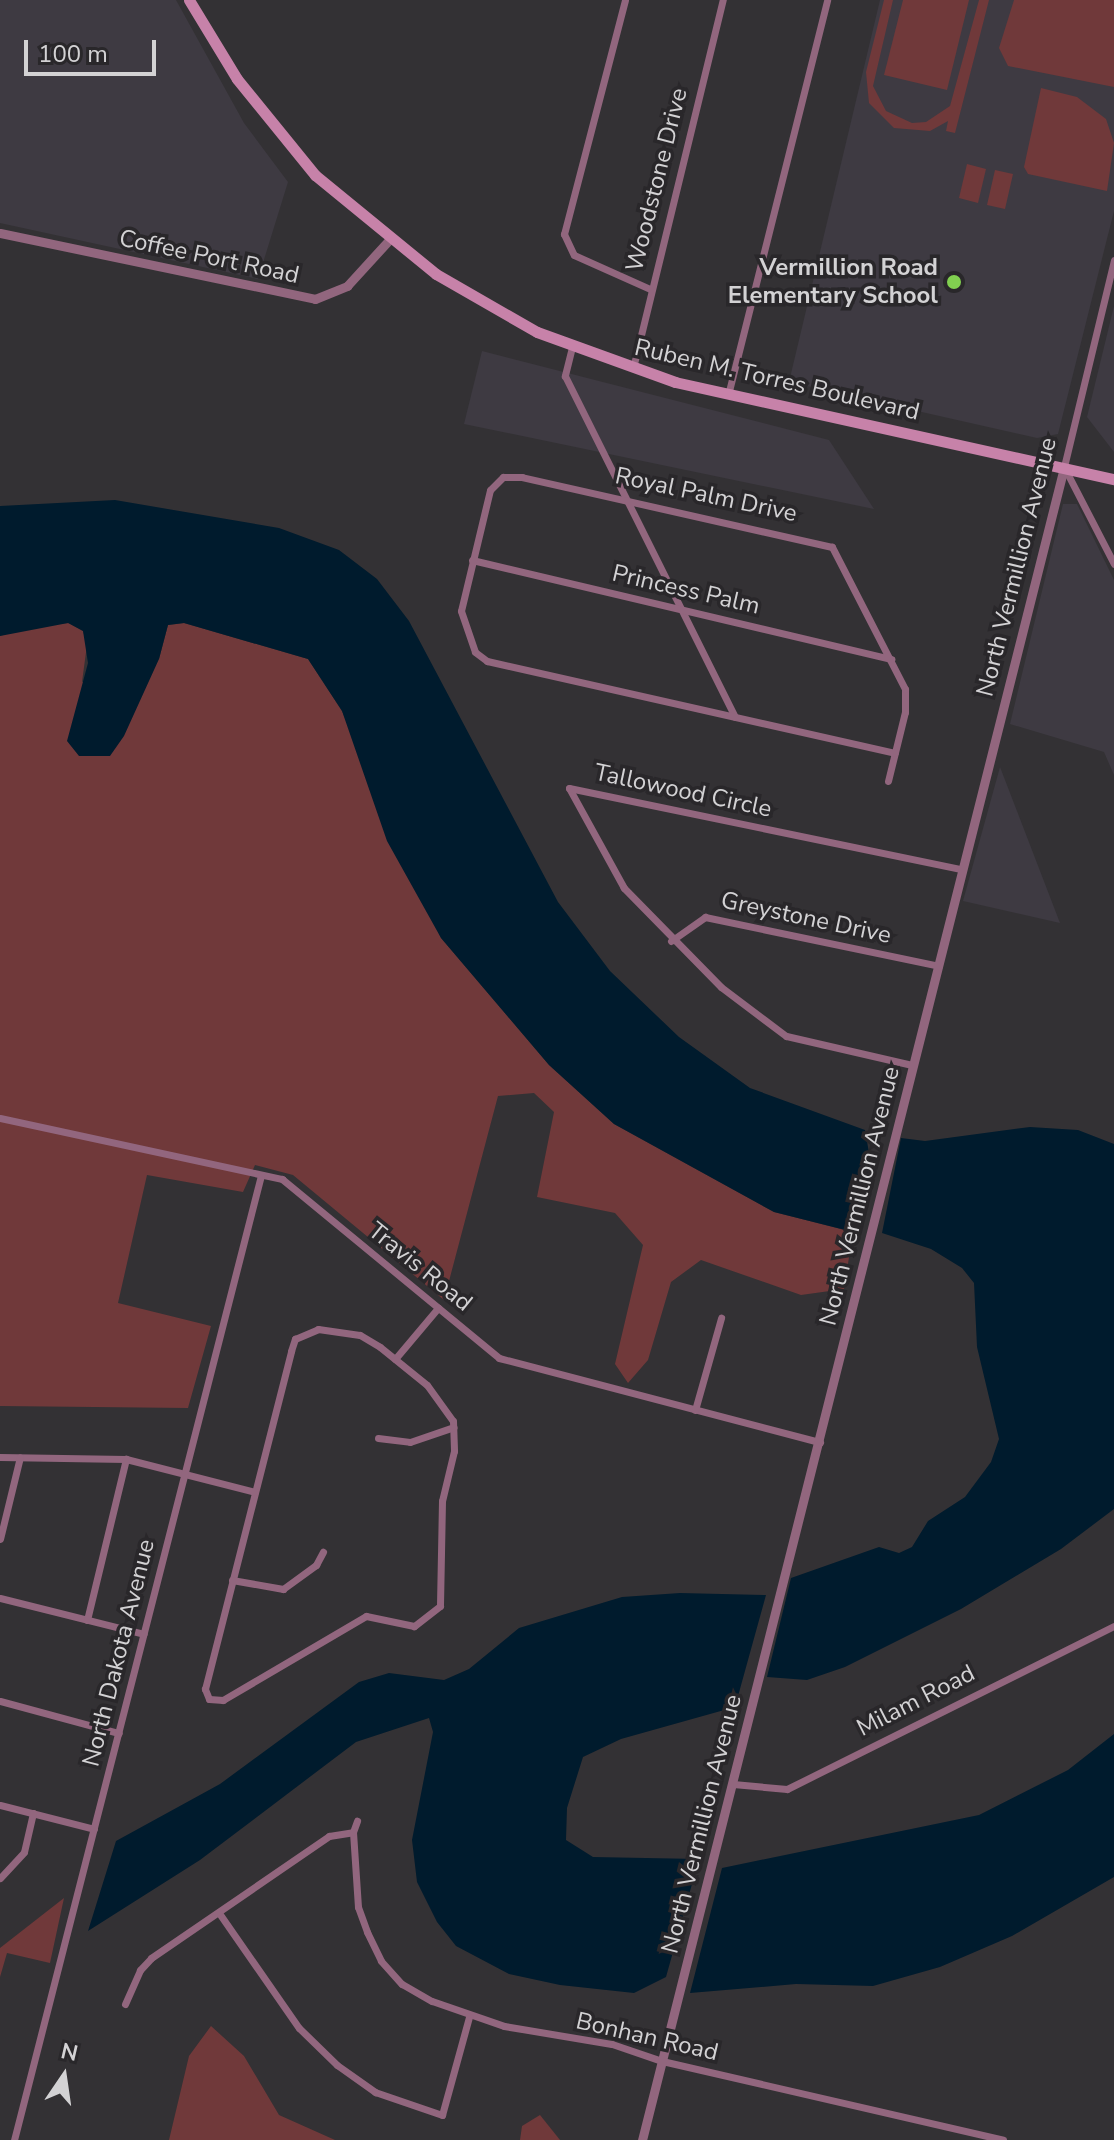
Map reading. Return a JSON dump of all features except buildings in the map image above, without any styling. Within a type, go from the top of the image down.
[{"type":"main road","name":"Ruben M. Torres Boulevard","points":[[189,0],[237,79],[315,175],[389,240],[469,295],[572,347],[633,370],[728,395],[1114,479]]},
{"type":"street","points":[[625,0],[564,234],[574,255],[650,289]]},
{"type":"street","name":"Woodstone Drive","points":[[633,370],[650,289],[723,0]]},
{"type":"street","points":[[728,395],[827,0]]},
{"type":"street","name":"Coffee Port Road","points":[[0,233],[315,299],[347,286],[389,240]]},
{"type":"street","name":"North Vermillion Avenue","points":[[642,2140],[820,1442],[939,966],[960,869],[1114,260]]},
{"type":"street","points":[[572,347],[565,376],[735,717],[895,753]]},
{"type":"street","points":[[1064,467],[1114,564]]},
{"type":"street","name":"Royal Palm Drive","points":[[735,717],[487,661],[475,652],[461,611],[490,490],[503,477],[626,499],[832,547],[905,689],[905,712],[888,781]]},
{"type":"street","name":"Princess Palm","points":[[472,560],[891,659]]},
{"type":"street","name":"Tallowood Circle","points":[[912,1065],[786,1036],[671,941],[624,888],[569,788],[960,869]]},
{"type":"street","name":"Greystone Drive","points":[[671,941],[705,917],[939,966]]},
{"type":"street","name":"Travis Road","points":[[0,1118],[282,1179],[508,1363],[820,1442]]},
{"type":"street","name":"North Dakota Avenue","points":[[14,2140],[261,1175]]},
{"type":"street","points":[[395,1359],[438,1308]]},
{"type":"street","points":[[695,1410],[721,1318]]},
{"type":"street","points":[[318,1329],[340,1329],[360,1335],[427,1385],[454,1427],[442,1501],[440,1606],[429,1619],[414,1626],[366,1616],[223,1700],[209,1699],[205,1689],[295,1339],[318,1329]]},
{"type":"street","points":[[378,1438],[410,1442],[454,1427]]},
{"type":"street","points":[[0,1457],[126,1459],[255,1492]]},
{"type":"street","points":[[0,1539],[20,1457]]},
{"type":"street","points":[[87,1620],[126,1459]]},
{"type":"street","points":[[232,1580],[283,1589],[316,1565],[323,1552]]},
{"type":"street","points":[[0,1598],[144,1634]]},
{"type":"street","name":"Milam Road","points":[[733,1784],[787,1789],[1114,1626]]},
{"type":"street","points":[[0,1701],[119,1733]]},
{"type":"street","points":[[0,1805],[94,1829]]},
{"type":"street","points":[[0,1878],[24,1852],[33,1813]]},
{"type":"street","name":"Bonhan Road","points":[[357,1821],[353,1832],[358,1907],[381,1961],[402,1984],[469,2017],[612,2044],[662,2061],[1003,2140]]},
{"type":"street","points":[[125,2004],[140,1970],[151,1958],[329,1836],[353,1832]]},
{"type":"street","points":[[219,1913],[299,2028],[337,2065],[375,2092],[442,2115],[469,2017]]},
{"type":"shaded area","points":[[0,0],[176,0],[244,123],[288,182],[258,279],[0,223]]},
{"type":"shaded area","name":"Vermillion Road Elementary School","points":[[880,0],[1114,0],[1114,211],[1058,434],[1037,438],[789,382]]},
{"type":"shaded area","points":[[884,0],[893,0],[873,86],[886,111],[912,123],[926,122],[950,106],[979,0],[989,0],[955,133],[946,131],[948,121],[930,131],[894,128],[869,103],[866,72]]},
{"type":"shaded area","points":[[903,0],[969,0],[947,90],[884,75]]},
{"type":"shaded area","points":[[1014,0],[1114,0],[1114,87],[1008,66],[999,48]]},
{"type":"shaded area","points":[[1041,88],[1077,97],[1106,119],[1114,143],[1107,191],[1028,174],[1024,167]]},
{"type":"shaded area","points":[[967,164],[986,169],[978,203],[959,198]]},
{"type":"shaded area","points":[[995,170],[1013,174],[1005,209],[987,205]]},
{"type":"shaded area","points":[[1114,306],[1114,452],[1087,417]]},
{"type":"shaded area","points":[[482,351],[829,440],[874,509],[464,424]]},
{"type":"shaded area","points":[[1063,504],[1077,504],[1114,580],[1114,775],[1104,752],[1010,724]]},
{"type":"shaded area","points":[[69,623],[83,631],[87,645],[82,682],[159,659],[168,625],[184,623],[308,659],[342,711],[441,938],[549,1065],[614,1124],[774,1212],[853,1232],[844,1289],[801,1295],[701,1260],[671,1282],[648,1360],[628,1383],[615,1364],[643,1245],[615,1213],[537,1197],[554,1112],[534,1093],[498,1096],[444,1300],[293,1175],[255,1165],[243,1192],[147,1175],[118,1303],[211,1326],[188,1408],[0,1406],[0,636],[31,626]]},
{"type":"shaded area","points":[[1000,767],[1060,923],[963,901]]},
{"type":"shaded area","points":[[64,1898],[50,1963],[7,1953],[0,1977],[0,1948]]},
{"type":"shaded area","points":[[211,2026],[244,2056],[279,2115],[335,2140],[169,2140],[189,2056]]},
{"type":"shaded area","points":[[540,2115],[560,2140],[520,2140],[522,2126]]},
{"type":"water","points":[[115,500],[279,528],[339,550],[377,579],[409,621],[558,902],[610,971],[679,1037],[750,1088],[865,1130],[872,1170],[853,1232],[774,1212],[614,1124],[549,1065],[441,938],[387,841],[342,711],[308,659],[184,623],[168,625],[159,659],[124,736],[110,756],[79,756],[67,741],[88,663],[83,631],[68,623],[0,636],[0,506]]},
{"type":"water","points":[[1030,1127],[1078,1130],[1114,1144],[1114,1509],[1061,1549],[961,1609],[845,1667],[807,1680],[767,1677],[791,1578],[879,1547],[899,1553],[912,1547],[928,1521],[965,1497],[991,1462],[999,1439],[977,1347],[974,1283],[962,1268],[931,1249],[882,1233],[901,1138],[925,1141]]},
{"type":"water","points":[[680,1593],[766,1595],[735,1707],[621,1739],[583,1757],[567,1808],[566,1840],[593,1857],[699,1859],[666,1977],[634,1993],[560,1985],[509,1974],[456,1946],[437,1922],[417,1882],[412,1840],[433,1732],[429,1718],[356,1742],[200,1860],[88,1931],[116,1841],[220,1784],[359,1682],[389,1673],[444,1680],[469,1669],[519,1628],[622,1597]]},
{"type":"water","points":[[1114,1734],[1114,1877],[1012,1936],[940,1967],[873,1986],[796,1984],[690,1993],[722,1868],[979,1815],[1068,1770]]},
{"type":"place","name":"Vermillion Road Elementary School","points":[[954,282]]}]
